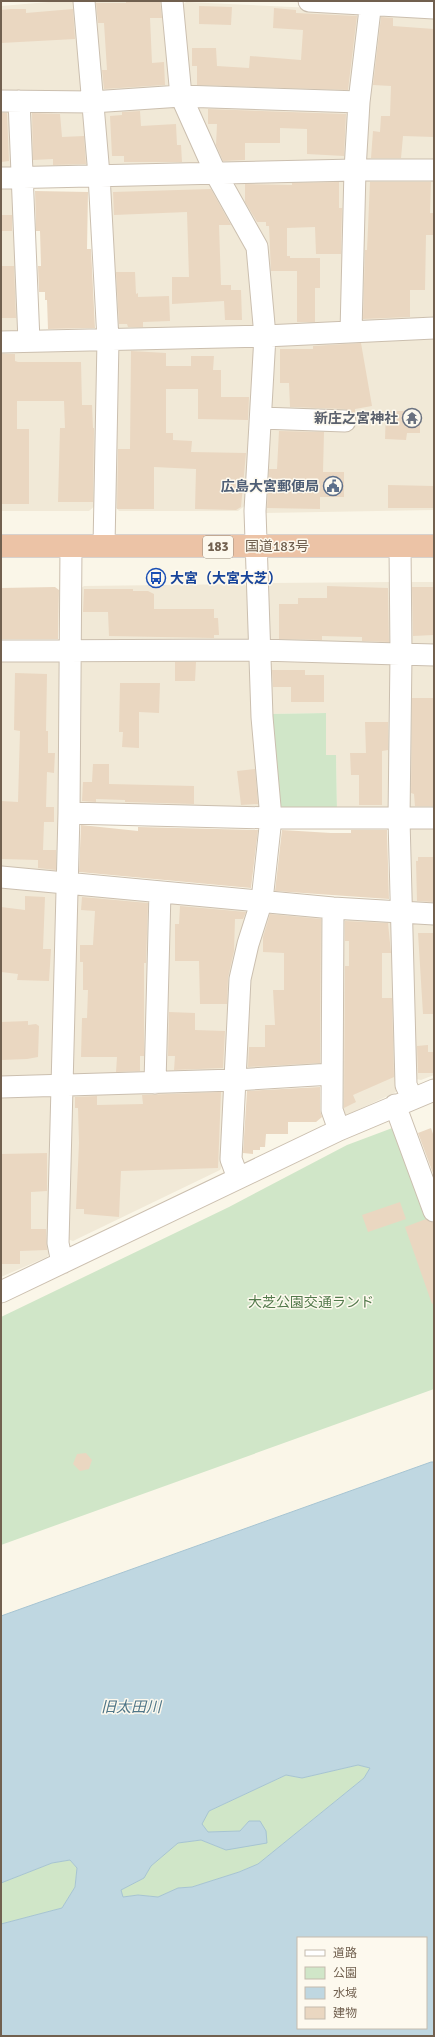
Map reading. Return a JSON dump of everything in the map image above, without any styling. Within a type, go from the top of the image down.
[{"type":"highway","name":"国道183号","points":[[1,546],[434,546]]},
{"type":"street","points":[[84,1],[99,175],[108,340],[104,546]]},
{"type":"street","points":[[172,1],[181,96],[216,174],[257,248],[265,336],[255,511],[262,717],[271,818],[262,900],[248,944],[240,979],[231,1159],[238,1178]]},
{"type":"street","points":[[309,1],[370,3],[434,8]]},
{"type":"street","points":[[351,332],[355,170],[359,102],[370,3]]},
{"type":"street","points":[[29,341],[11,178],[10,101],[92,102],[181,96],[359,102]]},
{"type":"street","points":[[11,178],[355,170],[434,170]]},
{"type":"street","points":[[1,342],[265,336],[434,328]]},
{"type":"street","points":[[261,418],[345,421]]},
{"type":"street","points":[[400,546],[401,654],[399,819],[400,912],[406,1085],[404,1102],[434,1211]]},
{"type":"street","points":[[62,1263],[58,1243],[69,813],[71,547]]},
{"type":"street","points":[[1,651],[260,650],[434,655]]},
{"type":"street","points":[[69,813],[271,818],[434,818]]},
{"type":"street","points":[[1,877],[262,900],[333,908],[434,914]]},
{"type":"street","points":[[155,1083],[160,892]]},
{"type":"street","points":[[333,908],[332,1110],[338,1130]]},
{"type":"street","points":[[1,1087],[235,1080],[332,1074]]},
{"type":"street","points":[[1,1292],[338,1130],[434,1090]]},
{"type":"shaded area","points":[[74,1],[87,93],[1,96],[1,6]]},
{"type":"shaded area","points":[[93,1],[162,1],[170,89],[103,99]]},
{"type":"shaded area","points":[[186,2],[357,10],[363,18],[355,92],[191,92],[178,9]]},
{"type":"shaded area","points":[[381,12],[434,15],[434,163],[364,164],[373,18]]},
{"type":"shaded area","points":[[197,99],[353,111],[350,158],[342,164],[222,166],[191,107]]},
{"type":"shaded area","points":[[1,104],[14,110],[18,165],[1,173]]},
{"type":"shaded area","points":[[83,105],[92,165],[86,171],[32,171],[24,115],[30,106]]},
{"type":"shaded area","points":[[103,107],[176,107],[201,157],[193,170],[109,171]]},
{"type":"shaded area","points":[[342,177],[348,183],[348,321],[277,330],[268,321],[231,191],[239,180]]},
{"type":"shaded area","points":[[363,177],[434,180],[434,321],[362,326],[357,184]]},
{"type":"shaded area","points":[[209,183],[248,248],[257,320],[248,330],[121,335],[115,329],[109,184]]},
{"type":"shaded area","points":[[12,184],[23,325],[14,336],[1,337],[1,185]]},
{"type":"shaded area","points":[[434,335],[434,510],[265,513],[268,414],[273,350],[284,341]]},
{"type":"shaded area","points":[[249,342],[259,352],[247,504],[238,511],[119,511],[110,501],[112,354],[119,346]]},
{"type":"shaded area","points":[[93,347],[99,354],[97,504],[89,511],[1,511],[1,349]]},
{"type":"shaded area","points":[[391,582],[395,645],[273,645],[265,636],[265,589],[271,583]]},
{"type":"shaded area","points":[[409,582],[434,582],[434,650],[405,644]]},
{"type":"shaded area","points":[[244,584],[250,590],[250,640],[86,645],[79,639],[78,591],[84,586]]},
{"type":"shaded area","points":[[246,656],[253,663],[263,807],[80,810],[76,802],[78,666],[86,658]]},
{"type":"shaded area","points":[[1,659],[56,659],[63,666],[61,872],[1,873]]},
{"type":"shaded area","points":[[273,662],[390,663],[396,669],[395,805],[386,811],[337,811],[336,755],[326,755],[326,713],[268,714],[266,667]]},
{"type":"shaded area","points":[[411,664],[434,664],[434,811],[410,810],[405,803]]},
{"type":"shaded area","points":[[408,824],[434,825],[434,909],[410,908]]},
{"type":"shaded area","points":[[1,886],[59,893],[55,1072],[46,1080],[1,1082]]},
{"type":"shaded area","points":[[72,894],[151,895],[151,1071],[144,1079],[68,1075]]},
{"type":"shaded area","points":[[172,897],[251,910],[228,1072],[160,1072],[165,904]]},
{"type":"shaded area","points":[[325,911],[327,1067],[242,1069],[247,979],[263,912]]},
{"type":"shaded area","points":[[342,913],[393,919],[400,1084],[396,1092],[345,1116],[337,1110]]},
{"type":"shaded area","points":[[412,918],[434,919],[434,1075],[421,1080],[411,1078]]},
{"type":"shaded area","points":[[1,1090],[55,1096],[52,1248],[47,1257],[1,1277]]},
{"type":"shaded area","points":[[227,1090],[223,1164],[220,1170],[73,1241],[65,1238],[68,1095]]},
{"type":"green space","points":[[326,713],[326,755],[336,755],[337,811],[285,810],[278,803],[268,714]]},
{"type":"green space","name":"大芝公園交通ランド","points":[[395,1127],[434,1235],[434,1389],[1,1545],[1,1317],[229,1207],[347,1145]]},
{"type":"green space","points":[[358,1765],[370,1768],[364,1778],[258,1864],[239,1872],[192,1887],[178,1888],[158,1897],[138,1895],[123,1897],[121,1890],[144,1878],[151,1866],[178,1843],[201,1840],[226,1850],[249,1821],[240,1831],[208,1832],[202,1824],[209,1811],[286,1775],[302,1778]]},
{"type":"green space","points":[[70,1860],[77,1868],[75,1887],[62,1908],[1,1924],[1,1883],[52,1863]]},
{"type":"water","name":"旧太田川","points":[[434,1462],[434,2036],[1,2036],[1,1924],[62,1908],[75,1887],[77,1868],[70,1860],[52,1863],[1,1883],[1,1616]],"holes":[[[358,1765],[370,1768],[364,1778],[258,1864],[239,1872],[192,1887],[178,1888],[158,1897],[138,1895],[123,1897],[121,1890],[144,1878],[151,1866],[178,1843],[201,1840],[226,1850],[267,1843],[266,1831],[260,1821],[249,1821],[240,1831],[208,1832],[202,1824],[209,1811],[286,1775],[302,1778]]]},
{"type":"building","points":[[126,1],[160,1],[162,18],[150,18],[152,63],[164,62],[165,85],[104,89],[102,70],[107,70],[104,23],[98,23],[96,3],[126,3]]},
{"type":"building","points":[[199,6],[232,7],[231,25],[199,24]]},
{"type":"building","points":[[274,8],[296,10],[296,13],[357,16],[348,90],[197,85],[197,66],[192,66],[192,48],[216,48],[217,66],[249,68],[250,56],[301,60],[303,30],[273,28]]},
{"type":"building","points":[[26,9],[26,13],[73,9],[75,39],[1,43],[1,10]]},
{"type":"building","points":[[381,17],[393,18],[393,26],[434,29],[434,137],[403,136],[401,158],[371,158],[373,131],[380,132],[381,116],[390,116],[391,86],[373,85]]},
{"type":"building","points":[[208,109],[346,114],[344,156],[307,154],[307,129],[280,128],[280,143],[245,143],[245,160],[223,161],[216,145],[217,124],[208,124]]},
{"type":"building","points":[[140,111],[141,126],[176,124],[177,145],[181,145],[182,162],[124,162],[124,156],[112,156],[110,116],[122,115],[122,112]]},
{"type":"building","points":[[1,113],[7,113],[9,161],[1,162]]},
{"type":"building","points":[[32,113],[60,114],[62,137],[84,136],[86,164],[53,165],[53,159],[33,160]]},
{"type":"building","points":[[339,182],[339,208],[342,208],[341,254],[316,254],[315,227],[287,228],[287,256],[290,256],[290,258],[320,258],[320,288],[315,288],[315,322],[297,322],[297,271],[271,271],[269,226],[266,226],[266,222],[257,222],[245,202],[245,184],[292,185],[292,183]]},
{"type":"building","points":[[370,182],[431,182],[430,213],[433,213],[433,235],[426,235],[425,290],[410,290],[410,317],[363,319],[365,250],[367,250]]},
{"type":"building","points":[[211,189],[231,225],[219,225],[221,285],[231,285],[231,290],[241,290],[242,320],[225,320],[224,301],[172,304],[172,277],[189,277],[187,212],[114,215],[113,192]]},
{"type":"building","points":[[35,191],[88,192],[87,249],[91,249],[95,328],[48,329],[47,300],[45,300],[45,292],[39,292],[38,266],[41,266],[40,231],[36,231]]},
{"type":"building","points":[[1,215],[12,215],[12,231],[1,231]]},
{"type":"building","points":[[1,266],[14,266],[16,318],[1,318]]},
{"type":"building","points":[[116,272],[135,272],[136,294],[138,293],[138,297],[169,296],[170,321],[143,322],[143,327],[128,327],[127,324],[119,324]]},
{"type":"building","points":[[361,343],[372,406],[355,409],[355,413],[345,409],[290,407],[289,383],[280,383],[280,349],[313,349],[313,346]]},
{"type":"building","points":[[131,351],[166,353],[166,366],[191,366],[191,356],[214,356],[213,370],[221,370],[221,397],[249,397],[248,420],[198,419],[198,389],[166,389],[166,433],[173,433],[173,440],[192,441],[191,452],[246,453],[241,507],[236,510],[195,509],[196,469],[154,467],[154,509],[117,509],[118,449],[130,449]]},
{"type":"building","points":[[1,354],[15,354],[15,361],[18,362],[81,362],[82,405],[92,405],[94,428],[93,502],[58,502],[60,428],[65,428],[64,401],[17,401],[17,429],[29,429],[29,504],[1,504]]},
{"type":"building","points":[[386,411],[407,411],[407,417],[420,417],[420,433],[407,433],[406,440],[385,439]]},
{"type":"building","points":[[279,431],[324,432],[323,472],[344,472],[344,497],[320,497],[320,509],[267,508],[269,469],[277,469]]},
{"type":"building","points":[[388,485],[434,486],[434,508],[388,508]]},
{"type":"building","points":[[327,586],[388,588],[389,642],[362,641],[362,637],[322,636],[322,640],[279,639],[279,604],[298,604],[298,598],[327,598]]},
{"type":"building","points":[[55,587],[59,590],[58,639],[1,639],[1,588]]},
{"type":"building","points":[[412,587],[434,587],[434,635],[413,636]]},
{"type":"building","points":[[84,589],[133,589],[133,591],[148,591],[154,594],[154,609],[214,609],[214,618],[218,618],[219,635],[214,635],[214,638],[109,636],[108,612],[83,612]]},
{"type":"building","points":[[175,662],[196,662],[195,681],[175,681]]},
{"type":"building","points":[[272,670],[305,670],[305,675],[324,675],[324,702],[291,702],[291,687],[273,687]]},
{"type":"building","points":[[15,673],[47,674],[46,731],[48,731],[48,753],[55,753],[54,773],[47,772],[46,807],[54,807],[54,822],[44,822],[43,850],[56,850],[56,870],[38,868],[38,860],[2,859],[1,801],[18,802],[20,731],[14,730]]},
{"type":"building","points":[[120,683],[160,683],[159,713],[139,712],[139,748],[122,747],[123,732],[119,732]]},
{"type":"building","points":[[412,698],[434,698],[434,806],[415,806],[414,794],[411,793]]},
{"type":"building","points":[[365,722],[388,722],[388,750],[382,751],[382,805],[359,805],[359,775],[351,775],[350,753],[366,753]]},
{"type":"building","points":[[93,764],[109,764],[109,784],[194,786],[194,804],[125,802],[125,800],[96,799],[96,802],[82,801],[83,782],[92,782]]},
{"type":"building","points":[[255,769],[258,804],[241,805],[237,771]]},
{"type":"building","points":[[81,825],[138,831],[138,827],[258,830],[251,888],[79,872]]},
{"type":"building","points":[[282,830],[351,833],[351,830],[387,830],[389,899],[275,891]]},
{"type":"building","points":[[418,857],[433,857],[434,902],[417,901],[416,861],[418,861]]},
{"type":"building","points":[[25,896],[45,897],[43,949],[51,949],[49,981],[17,980],[18,974],[1,972],[1,907],[25,910]]},
{"type":"building","points":[[82,897],[148,903],[146,963],[144,963],[144,1056],[140,1056],[140,1071],[116,1072],[117,1057],[81,1057],[82,1018],[87,1018],[88,990],[83,990],[83,962],[80,962],[80,945],[93,945],[95,911],[81,910]]},
{"type":"building","points":[[180,906],[246,912],[243,919],[235,919],[234,951],[228,978],[227,1004],[200,1004],[199,961],[175,961],[175,924],[179,924]]},
{"type":"building","points":[[270,914],[321,919],[320,1063],[248,1067],[249,1047],[265,1047],[265,1025],[275,1025],[273,990],[284,990],[284,953],[263,952],[263,937]]},
{"type":"building","points":[[345,921],[388,923],[391,953],[382,953],[382,998],[392,998],[394,1077],[353,1095],[356,1102],[344,1108],[345,966],[349,966],[349,941],[345,941]]},
{"type":"building","points":[[418,933],[434,933],[434,1014],[423,1014]]},
{"type":"building","points":[[169,1012],[195,1013],[195,1030],[225,1031],[223,1068],[174,1070],[175,1056],[168,1056]]},
{"type":"building","points":[[28,1021],[28,1025],[36,1024],[39,1026],[38,1057],[1,1060],[1,1022]]},
{"type":"building","points":[[428,1045],[428,1052],[434,1052],[434,1073],[418,1073],[417,1046]]},
{"type":"building","points":[[320,1087],[320,1110],[322,1117],[316,1122],[288,1122],[288,1134],[266,1134],[265,1147],[260,1147],[260,1150],[253,1150],[253,1154],[243,1153],[247,1091]]},
{"type":"building","points":[[221,1092],[218,1168],[121,1171],[119,1217],[84,1214],[84,1209],[76,1209],[79,1143],[78,1108],[75,1108],[75,1097],[97,1096],[97,1105],[143,1104],[142,1095]]},
{"type":"building","points":[[431,1128],[434,1137],[434,1176],[418,1133]]},
{"type":"building","points":[[47,1153],[47,1191],[31,1192],[31,1229],[46,1229],[47,1250],[20,1251],[20,1264],[1,1264],[1,1154]]},
{"type":"building","points":[[400,1202],[406,1219],[368,1232],[362,1215]]},
{"type":"building","points":[[426,1219],[434,1223],[434,1303],[432,1304],[405,1227]]},
{"type":"building","points":[[86,1453],[92,1460],[89,1469],[80,1471],[73,1464],[77,1454]]},
{"type":"place","name":"新庄之宮神社","points":[[412,418]]},
{"type":"place","name":"広島大宮郵便局","points":[[333,486]]},
{"type":"place","name":"大宮（大宮大芝）","points":[[156,578]]}]
